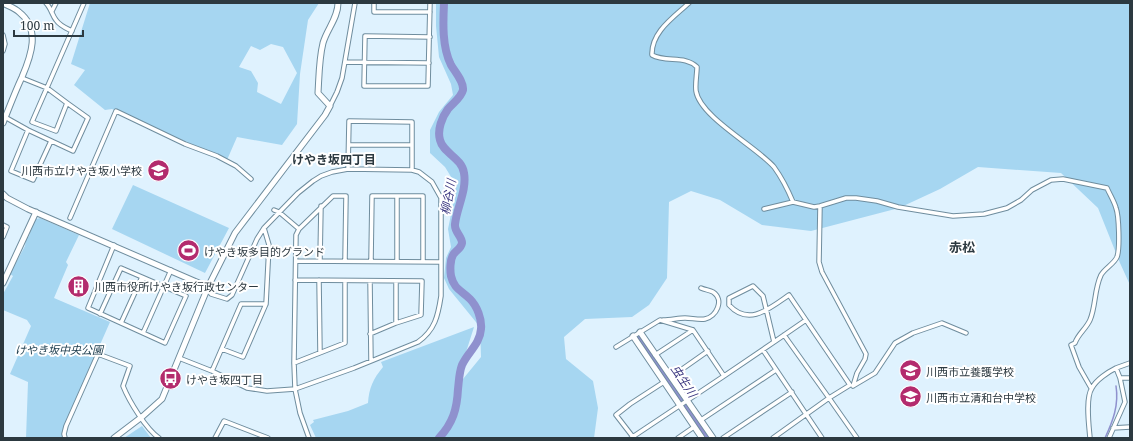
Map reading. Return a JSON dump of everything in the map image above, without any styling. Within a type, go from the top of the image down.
[{"type":"street","points":[[3,3],[19,12],[26,20],[32,33],[32,50],[28,64],[4,116],[3,123]]},
{"type":"street","points":[[46,3],[56,20],[63,27],[72,31]]},
{"type":"street","points":[[52,11],[56,3]]},
{"type":"street","points":[[67,103],[56,131],[32,122],[84,3]]},
{"type":"street","points":[[330,106],[318,93],[319,76],[324,43],[338,11],[338,3]]},
{"type":"street","points":[[114,438],[162,399],[208,287],[235,233],[325,116],[337,92],[345,62],[355,3]]},
{"type":"street","points":[[374,3],[374,12],[430,12]]},
{"type":"street","points":[[430,3],[430,37],[428,86],[364,86],[365,36],[430,37]]},
{"type":"street","points":[[689,3],[663,27],[655,39],[652,48],[652,55],[658,58],[686,61],[697,67],[696,91],[702,103],[714,117],[773,166],[793,202]]},
{"type":"street","points":[[3,36],[6,44],[3,52]]},
{"type":"street","points":[[345,62],[429,63]]},
{"type":"street","points":[[4,116],[28,130],[73,151],[88,118],[47,88],[22,78]]},
{"type":"street","points":[[70,218],[116,111],[185,144],[217,156],[236,166],[251,179]]},
{"type":"street","points":[[348,169],[349,121],[412,122],[412,170]]},
{"type":"street","points":[[28,130],[11,171],[33,180],[51,141]]},
{"type":"street","points":[[349,145],[412,146]]},
{"type":"street","points":[[3,194],[7,198],[36,212],[208,287],[211,294],[227,299],[232,295],[257,239],[264,228],[298,193],[321,176],[348,169],[412,170],[419,172],[432,182],[440,198],[441,296],[437,320],[425,337],[418,342],[295,389],[266,391],[247,388],[212,371],[179,358]]},
{"type":"street","points":[[764,208],[793,202],[814,207],[846,198],[856,198],[953,216],[984,214],[1007,208],[1021,200],[1032,190],[1051,180],[1064,179],[1108,188],[1118,216],[1118,252],[1116,258],[1102,274],[1099,280],[1090,319],[1085,328],[1077,337],[1075,343],[1071,345],[1079,367],[1091,388]]},
{"type":"street","points":[[309,438],[300,413],[295,389],[296,235],[298,229],[332,196],[346,196],[345,260]]},
{"type":"street","points":[[371,260],[372,196],[423,196],[423,261]]},
{"type":"street","points":[[397,196],[397,261]]},
{"type":"street","points":[[320,260],[321,206]]},
{"type":"street","points":[[820,206],[819,262],[822,272],[866,354],[853,386],[875,373],[895,343],[913,333],[942,323],[966,333]]},
{"type":"street","points":[[274,210],[279,212],[298,229]]},
{"type":"street","points":[[3,283],[36,212]]},
{"type":"street","points":[[3,225],[7,227],[3,237]]},
{"type":"street","points":[[222,349],[243,358],[266,304],[269,245],[264,228]]},
{"type":"street","points":[[100,314],[121,268],[186,296],[165,343],[143,334],[121,323],[100,314],[88,308],[114,245]]},
{"type":"street","points":[[296,261],[371,260],[440,262]]},
{"type":"street","points":[[143,334],[171,270]]},
{"type":"street","points":[[121,323],[142,277]]},
{"type":"street","points":[[295,280],[422,281],[421,315],[396,323],[370,334]]},
{"type":"street","points":[[320,280],[320,352]]},
{"type":"street","points":[[294,363],[346,343],[346,281]]},
{"type":"street","points":[[370,281],[371,360]]},
{"type":"street","points":[[396,281],[396,323]]},
{"type":"street","points":[[773,438],[850,385],[789,295],[767,311],[750,316],[735,312],[729,305],[729,298],[753,286],[763,296],[767,311],[774,342]]},
{"type":"street","points":[[616,347],[660,320],[683,318],[705,319],[713,314],[719,305],[718,298],[714,293],[701,288]]},
{"type":"street","points":[[212,371],[241,304],[266,304]]},
{"type":"street","points":[[660,320],[693,330],[724,376]]},
{"type":"street","points":[[664,382],[616,415],[632,437],[806,320]]},
{"type":"street","points":[[655,355],[693,330]]},
{"type":"street","points":[[640,332],[713,438]]},
{"type":"street","points":[[784,335],[857,438]]},
{"type":"street","points":[[633,336],[702,438]]},
{"type":"street","points":[[763,350],[822,438]]},
{"type":"street","points":[[671,377],[708,351]]},
{"type":"street","points":[[65,438],[64,434],[66,426],[98,354],[130,366],[123,386],[128,399],[152,433],[159,438]]},
{"type":"street","points":[[1090,438],[1088,404],[1091,388],[1108,372],[1130,363]]},
{"type":"street","points":[[1109,438],[1125,402],[1120,378],[1116,368]]},
{"type":"street","points":[[701,420],[776,370]]},
{"type":"street","points":[[1120,378],[1130,378]]},
{"type":"street","points":[[723,438],[792,392]]},
{"type":"street","points":[[1125,402],[1130,402]]},
{"type":"street","points":[[216,438],[224,421],[268,438]]},
{"type":"street","points":[[678,438],[694,427]]},
{"type":"street","points":[[1113,428],[1130,428]]},
{"type":"green space","points":[[90,3],[319,3],[308,20],[300,74],[297,124],[282,145],[237,137],[227,160],[112,109],[105,110],[74,85],[85,70],[71,64]],"holes":[[[271,44],[283,47],[297,73],[281,104],[257,92],[258,83],[251,71],[239,67],[251,46],[260,50]]]},
{"type":"green space","points":[[436,3],[1130,3],[1130,285],[1098,208],[1061,173],[978,167],[940,189],[899,208],[811,231],[762,225],[720,200],[691,191],[669,202],[667,278],[649,305],[632,317],[585,319],[564,337],[566,359],[593,381],[598,408],[594,438],[316,438],[310,425],[314,422],[313,420],[348,411],[368,403],[372,384],[383,367],[381,362],[474,327],[454,390],[481,357],[480,327],[449,289],[444,278],[446,258],[451,247],[448,229],[456,185],[445,167],[430,153],[430,130],[439,112],[453,95],[451,84],[439,57],[436,26]]},
{"type":"green space","name":"けやき坂多目的グランド","points":[[133,185],[229,228],[205,273],[112,229]]},
{"type":"green space","name":"けやき坂中央公園","points":[[40,218],[79,235],[66,262],[68,265],[54,298],[110,322],[63,429],[63,438],[26,438],[28,382],[10,374],[31,326],[27,320],[3,310],[3,294],[13,276],[10,274],[25,246],[26,239],[29,236],[32,226],[36,219]]},
{"type":"green space","points":[[142,426],[151,438],[124,438]]},
{"type":"waterway","name":"柳谷川","points":[[439,438],[451,421],[457,403],[461,368],[464,360],[478,339],[481,329],[480,317],[475,305],[456,287],[452,280],[451,274],[450,265],[452,257],[462,243],[455,224],[465,179],[463,168],[460,163],[442,145],[439,132],[444,116],[448,109],[461,96],[463,87],[461,80],[451,65],[446,51],[443,27],[444,3]]},
{"type":"waterway","name":"虫生川","points":[[639,337],[708,438]]},
{"type":"waterway","points":[[1105,438],[1115,413],[1117,400],[1116,386]]},
{"type":"place","name":"川西市立けやき坂小学校","points":[[158,170]]},
{"type":"place","name":"けやき坂多目的グランド","points":[[188,251]]},
{"type":"place","name":"川西市役所けやき坂行政センター","points":[[78,286]]},
{"type":"place","name":"川西市立養護学校","points":[[910,371]]},
{"type":"place","name":"けやき坂四丁目","points":[[170,379]]},
{"type":"place","name":"川西市立清和台中学校","points":[[910,397]]},
{"type":"district","name":"けやき坂四丁目","points":[[334,159]]},
{"type":"district","name":"赤松","points":[[962,247]]}]
